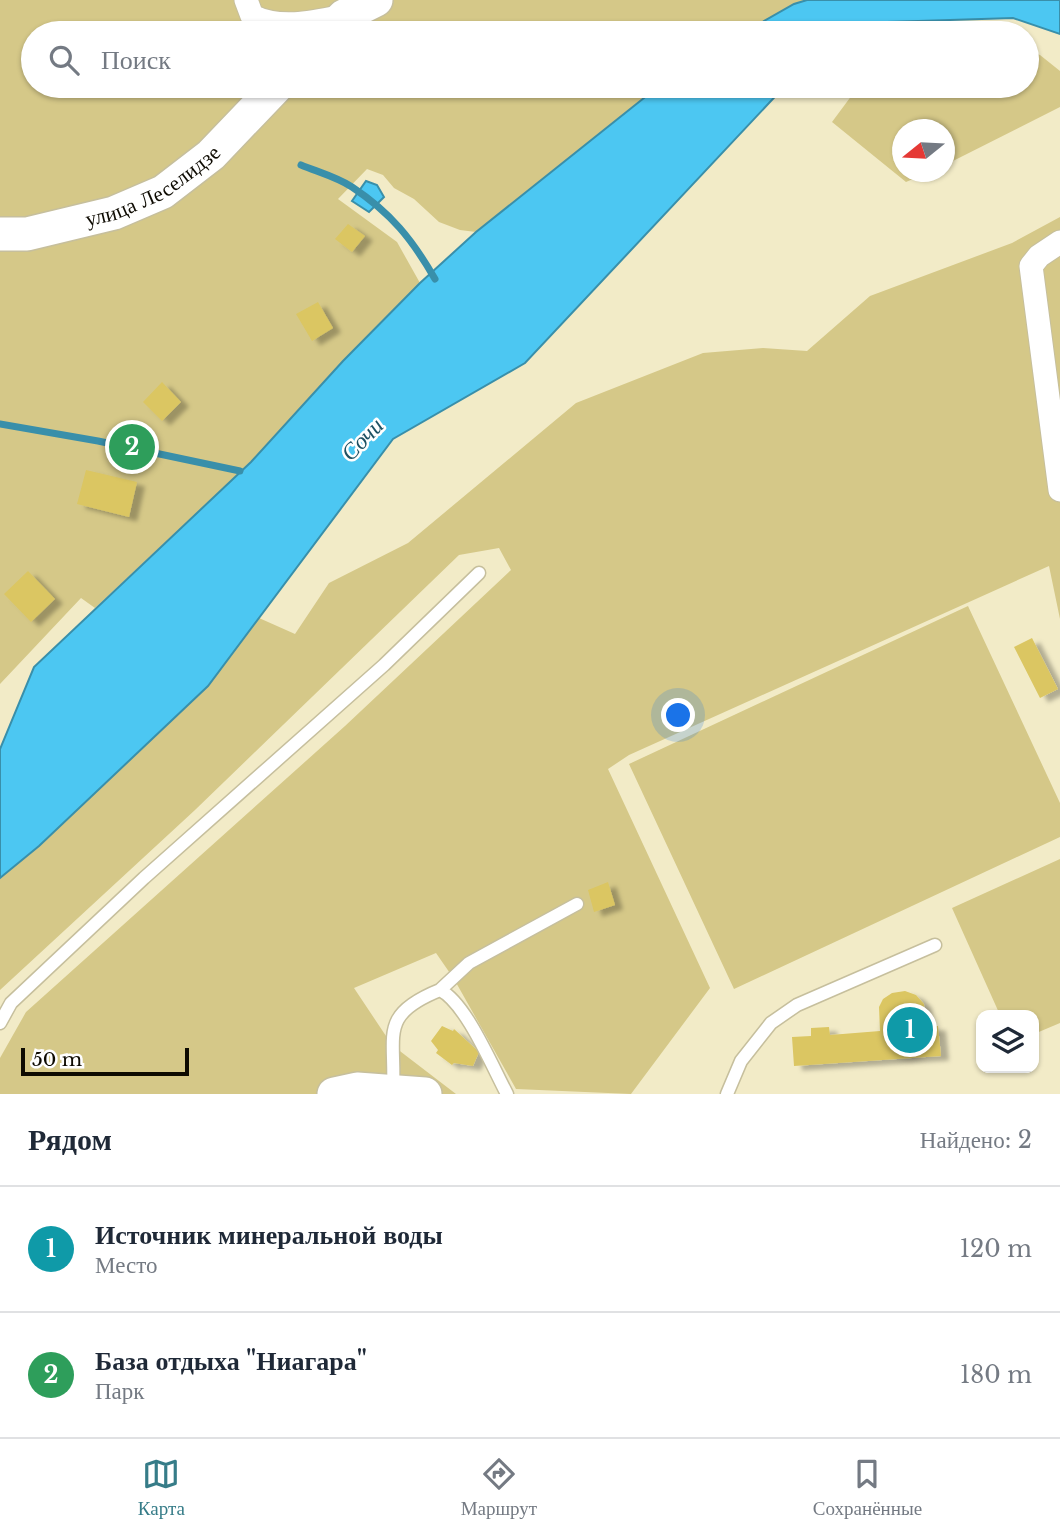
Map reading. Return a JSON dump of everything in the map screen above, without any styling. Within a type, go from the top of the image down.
[{"type":"street","points":[[246,0],[251,16],[261,21]]},
{"type":"street","points":[[342,21],[376,0]]},
{"type":"street","name":"улица Леселидзе","points":[[0,234],[27,234],[114,213],[163,192],[211,155],[266,98]]},
{"type":"street","points":[[1060,243],[1039,256],[1031,266],[1060,490]]},
{"type":"street","points":[[334,1094],[357,1089],[409,1093]]},
{"type":"lane","points":[[0,1023],[11,1003],[144,878],[384,665],[479,572]]},
{"type":"lane","points":[[409,1093],[393,1025],[400,1014],[423,996],[440,990],[469,963],[577,904]]},
{"type":"lane","points":[[727,1094],[741,1061],[771,1023],[797,1005],[934,945]]},
{"type":"lane","points":[[440,990],[451,996],[468,1020],[507,1094]]},
{"type":"shaded area","points":[[0,0],[807,0],[794,4],[764,21],[21,21],[21,98],[644,98],[476,232],[460,230],[439,222],[414,199],[394,188],[383,175],[367,169],[338,199],[397,242],[420,283],[343,361],[251,462],[95,608],[81,598],[0,684]]},
{"type":"shaded area","points":[[1039,55],[1060,71],[1060,107],[955,160],[955,119],[892,119],[892,171],[832,122],[850,98],[1039,98]]},
{"type":"shaded area","points":[[1060,217],[1060,619],[1049,566],[629,755],[608,769],[710,988],[631,1094],[516,1089],[454,979],[436,953],[354,988],[392,1045],[456,1094],[0,1094],[0,1058],[26,1012],[345,726],[511,570],[499,548],[459,555],[195,810],[0,990],[0,878],[39,846],[208,686],[259,618],[295,634],[329,583],[408,543],[576,403],[703,353],[763,348],[807,351],[870,296],[1012,243]]},
{"type":"shaded area","points":[[968,606],[1060,803],[1060,837],[734,989],[629,764]]},
{"type":"shaded area","points":[[1060,859],[1060,1023],[1039,1032],[1039,1010],[998,1010],[952,908]]},
{"type":"water","points":[[807,0],[1060,0],[1060,34],[1039,27],[1039,21],[1013,18],[764,21],[794,4]]},
{"type":"water","name":"Сочи","points":[[644,98],[774,98],[525,363],[393,439],[208,686],[39,846],[0,878],[0,749],[34,667],[251,462],[343,361],[420,283],[476,232]]},
{"type":"water","points":[[366,181],[377,185],[384,197],[369,212],[352,201]]},
{"type":"building","points":[[348,224],[365,236],[352,252],[335,239]]},
{"type":"building","points":[[318,302],[333,328],[312,341],[296,314]]},
{"type":"building","points":[[162,382],[181,402],[162,421],[143,402]]},
{"type":"building","points":[[86,470],[137,482],[129,517],[77,504]]},
{"type":"building","points":[[28,571],[55,599],[31,622],[4,594]]},
{"type":"building","points":[[1032,638],[1058,689],[1040,698],[1014,647]]},
{"type":"building","points":[[608,882],[615,905],[594,912],[588,890]]},
{"type":"building","points":[[905,991],[916,995],[924,1004],[925,1026],[938,1026],[941,1056],[794,1066],[792,1037],[811,1036],[811,1028],[829,1027],[830,1035],[880,1031],[879,1007],[883,999],[892,993]]},
{"type":"building","points":[[442,1026],[453,1031],[454,1029],[479,1052],[473,1066],[452,1065],[436,1053],[438,1050],[431,1041]]},
{"type":"waterway","points":[[301,165],[346,183],[378,207],[409,239],[435,279]]},
{"type":"waterway","points":[[0,424],[98,441],[240,471]]},
{"type":"place","name":"База отдыха \"Ниагара\"","points":[[132,447]]},
{"type":"place","name":"Источник минеральной воды","points":[[910,1030]]}]
